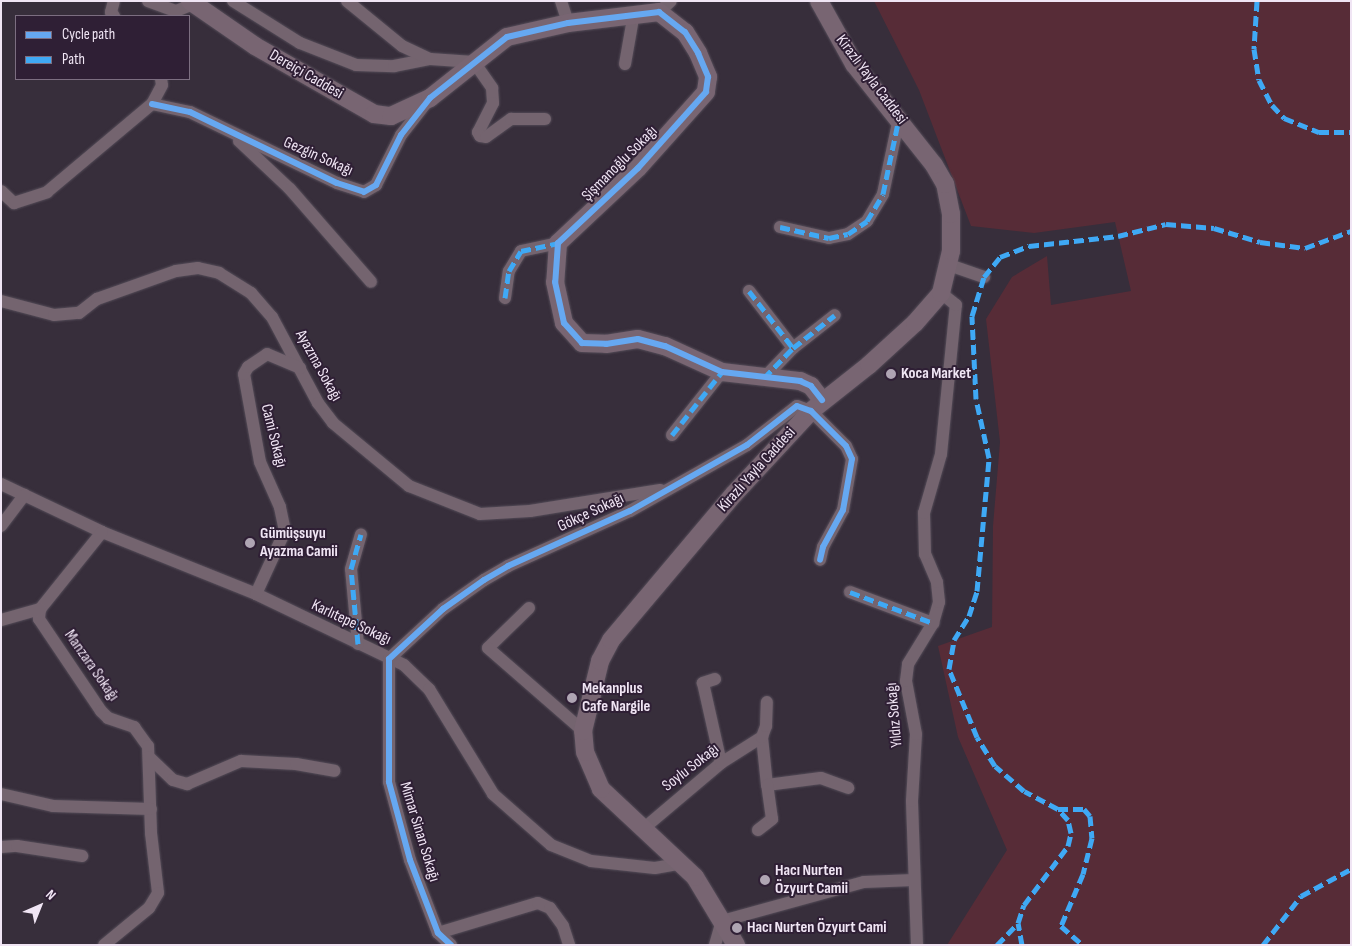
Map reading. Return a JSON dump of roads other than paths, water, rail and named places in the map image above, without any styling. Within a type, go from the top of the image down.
[{"type":"street","points":[[113,15],[111,12],[114,1]]},
{"type":"street","points":[[148,1],[176,10],[191,3]]},
{"type":"street","points":[[233,1],[300,43],[356,65],[394,66],[430,58],[474,62],[492,88],[493,103],[478,132],[480,136],[486,137],[511,119],[545,119]]},
{"type":"street","points":[[347,1],[402,46],[430,58]]},
{"type":"street","points":[[561,1],[568,23]]},
{"type":"street","name":"Kirazlı Yayla Caddesi","points":[[736,945],[695,877],[601,789],[585,752],[582,731],[600,661],[611,640],[734,494],[816,405],[869,365],[915,323],[941,293],[949,264],[951,214],[945,184],[898,118],[854,64],[819,1]]},
{"type":"street","name":"Dereiçi Caddesi","points":[[191,3],[255,46],[374,114],[391,116],[430,98]]},
{"type":"street","name":"Şişmanoğlu Sokağı","points":[[430,98],[507,37],[568,23],[665,7],[685,32],[698,53],[708,77],[706,92],[638,168],[558,243]]},
{"type":"street","points":[[625,64],[634,13]]},
{"type":"street","points":[[1,191],[14,203],[47,192],[152,104],[162,85],[161,80]]},
{"type":"street","name":"Gezgin Sokağı","points":[[152,104],[190,112],[336,183],[364,192],[376,185],[401,135],[430,98]]},
{"type":"street","points":[[780,227],[829,238],[848,234],[867,221],[883,194],[898,118]]},
{"type":"street","points":[[230,133],[290,189],[371,282]]},
{"type":"street","points":[[505,298],[509,271],[520,251],[558,243],[555,282],[564,323],[575,337],[591,345],[638,338],[665,346],[722,372],[800,381],[811,386],[816,405],[846,446],[852,459],[843,510],[823,546],[820,560]]},
{"type":"street","points":[[949,264],[984,277]]},
{"type":"street","name":"Ayazma Sokağı","points":[[1,301],[54,315],[78,313],[97,299],[139,282],[176,271],[198,268],[219,273],[251,293],[272,316],[333,423],[409,486],[462,510],[480,514],[530,511],[671,489]]},
{"type":"street","points":[[749,291],[793,348]]},
{"type":"street","name":"Yıldız Sokağı","points":[[917,945],[912,801],[916,734],[906,681],[908,664],[933,623],[939,602],[937,582],[925,554],[924,513],[941,454],[956,306],[941,293]]},
{"type":"street","points":[[764,378],[793,348],[836,315]]},
{"type":"street","name":"Cami Sokağı","points":[[256,594],[285,531],[280,507],[260,462],[244,374],[248,366],[267,354],[300,368]]},
{"type":"street","points":[[672,435],[722,372]]},
{"type":"street","name":"Gökçe Sokağı","points":[[390,659],[444,609],[484,580],[671,489],[746,445],[786,411],[797,406],[816,405]]},
{"type":"street","name":"Karlıtepe Sokağı","points":[[1,484],[102,532],[256,594],[404,665],[429,689],[493,794],[551,845],[591,861],[655,868],[682,863]]},
{"type":"street","points":[[1,526],[24,495]]},
{"type":"street","points":[[1,620],[40,608],[102,532]]},
{"type":"street","points":[[358,644],[351,591],[351,569],[361,534]]},
{"type":"street","points":[[850,592],[933,623]]},
{"type":"street","name":"Manzara Sokağı","points":[[40,608],[39,618],[101,711],[108,718],[140,732],[148,746],[158,892],[155,902],[104,945]]},
{"type":"street","points":[[529,608],[488,648],[582,731]]},
{"type":"street","name":"Mimar Sinan Sokağı","points":[[390,659],[389,782],[410,860],[438,932],[451,945]]},
{"type":"street","points":[[715,679],[703,683],[721,763]]},
{"type":"street","points":[[758,830],[772,818],[762,737],[766,726],[767,702]]},
{"type":"street","name":"Soylu Sokağı","points":[[643,829],[721,763],[762,737]]},
{"type":"street","points":[[149,757],[173,780],[187,784],[241,761],[296,764],[334,771]]},
{"type":"street","points":[[767,785],[821,778],[848,788]]},
{"type":"street","points":[[1,794],[53,806],[151,809]]},
{"type":"street","points":[[1,847],[17,846],[82,856]]},
{"type":"street","points":[[715,945],[722,921],[864,882],[914,880]]},
{"type":"street","points":[[438,932],[538,902],[550,908],[563,926],[569,945]]},
{"type":"place","name":"Koca Market","points":[[891,374]]},
{"type":"place","name":"Gümüşsuyu Ayazma Camii","points":[[250,543]]},
{"type":"place","name":"Mekanplus Cafe Nargile","points":[[572,698]]},
{"type":"place","name":"Hacı Nurten Özyurt Camii","points":[[765,880]]},
{"type":"place","name":"Hacı Nurten Özyurt Cami","points":[[737,928]]}]
